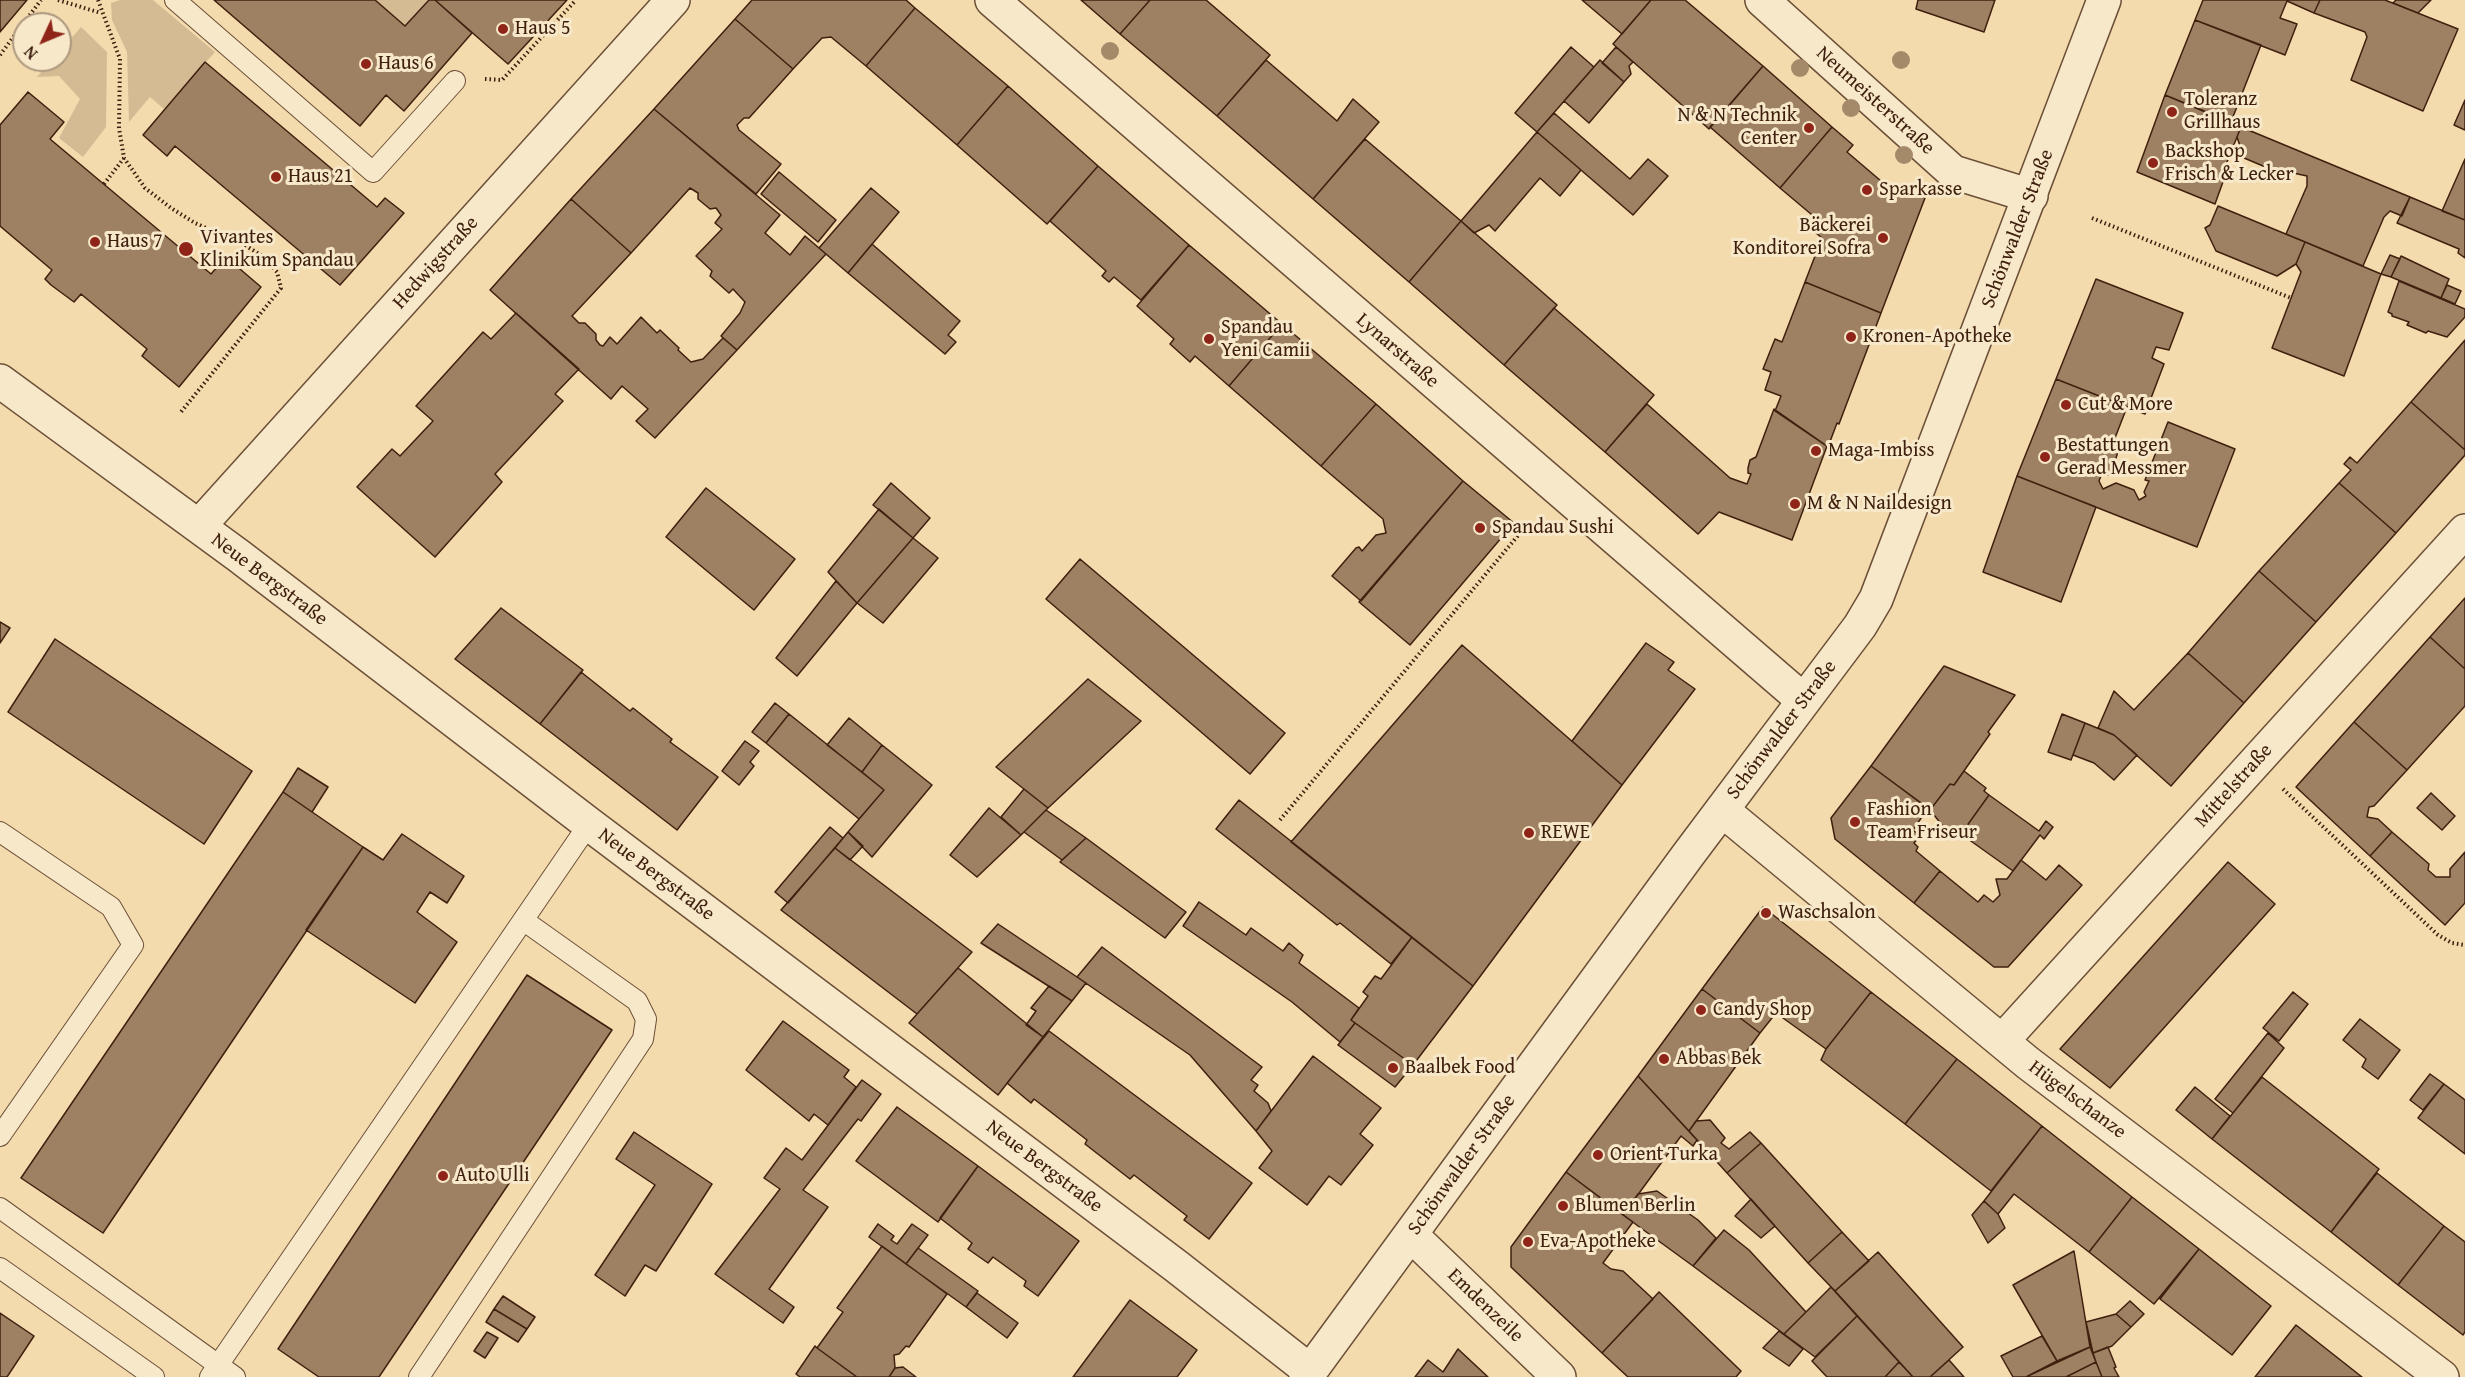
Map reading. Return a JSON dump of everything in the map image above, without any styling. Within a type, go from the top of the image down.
[{"type":"street","name":"Hedwigstraße","points":[[199,526],[673,0]]},
{"type":"street","name":"Lynarstraße","points":[[992,0],[1803,700]]},
{"type":"street","name":"Neumeisterstraße","points":[[1762,0],[1953,172],[2031,196]]},
{"type":"street","name":"Schönwalder Straße","points":[[1308,1374],[1803,700],[1860,626],[1876,599],[2104,0]]},
{"type":"street","name":"Neue Bergstraße","points":[[0,381],[199,526],[588,824],[1176,1266],[1308,1374]]},
{"type":"street","name":"Mittelstraße","points":[[2003,1040],[2465,531]]},
{"type":"street","name":"Hügelschanze","points":[[1722,810],[2037,1070],[2442,1377]]},
{"type":"street","name":"Emdenzeile","points":[[1411,1235],[1559,1377]]},
{"type":"lane","points":[[175,0],[373,172],[455,81]]},
{"type":"lane","points":[[214,1371],[588,824]]},
{"type":"lane","points":[[0,832],[111,908],[134,945],[0,1136]]},
{"type":"lane","points":[[419,1377],[643,1039],[646,1019],[637,1001],[523,920]]},
{"type":"lane","points":[[0,1208],[214,1371],[236,1377]]},
{"type":"lane","points":[[0,1268],[154,1377]]},
{"type":"path","points":[[0,55],[41,0]]},
{"type":"path","points":[[58,0],[101,13]]},
{"type":"path","points":[[98,0],[120,59],[119,128],[124,158],[145,188],[171,208],[195,223],[243,244],[264,257],[277,272],[282,288],[181,412]]},
{"type":"path","points":[[455,81],[468,67],[484,79],[502,80],[576,0]]},
{"type":"path","points":[[104,184],[124,158]]},
{"type":"path","points":[[2092,218],[2291,298]]},
{"type":"path","points":[[1280,820],[1532,520]]},
{"type":"path","points":[[2279,784],[2438,935],[2452,943],[2465,945]]},
{"type":"shaded area","points":[[120,0],[153,0],[215,52],[164,109],[150,97],[129,122],[127,52],[112,20],[111,3]]},
{"type":"shaded area","points":[[375,0],[428,0],[405,26]]},
{"type":"shaded area","points":[[81,27],[107,52],[106,127],[83,157],[59,138],[80,99],[59,76],[37,77],[41,72],[72,72],[72,37]]},
{"type":"building","points":[[0,0],[27,0],[17,12],[12,12],[12,18],[0,32]]},
{"type":"building","name":"Haus 6","points":[[214,0],[375,0],[405,26],[429,0],[435,0],[472,33],[404,111],[386,95],[360,126]]},
{"type":"building","name":"Haus 5","points":[[435,0],[567,0],[508,64]]},
{"type":"building","points":[[752,0],[906,0],[915,8],[866,66],[831,37],[822,38],[793,69],[735,19]]},
{"type":"building","points":[[1081,0],[1150,0],[1120,34]]},
{"type":"building","points":[[1150,0],[1206,0],[1270,55],[1217,116],[1120,34]]},
{"type":"building","points":[[1582,0],[1651,0],[1622,34]]},
{"type":"building","points":[[1651,0],[1685,0],[1763,66],[1709,129],[1613,44]]},
{"type":"building","points":[[1918,0],[1995,0],[1984,32],[1916,9]]},
{"type":"building","points":[[2203,0],[2320,0],[2314,13],[2287,1],[2280,18],[2297,24],[2285,55],[2195,20]]},
{"type":"building","points":[[2320,0],[2385,0],[2458,29],[2423,111],[2351,80],[2367,37],[2365,32],[2314,13]]},
{"type":"building","points":[[2396,0],[2431,0],[2418,13],[2393,3]]},
{"type":"building","points":[[915,8],[1008,86],[957,145],[866,66]]},
{"type":"building","points":[[735,19],[793,69],[749,118],[744,118],[737,125],[739,130],[781,164],[756,194],[654,109]]},
{"type":"building","points":[[2195,20],[2261,45],[2231,122],[2165,95]]},
{"type":"building","points":[[1571,47],[1594,67],[1537,132],[1515,113]]},
{"type":"building","points":[[1616,47],[1633,62],[1629,66],[1631,74],[1624,82],[1602,63]]},
{"type":"building","points":[[1266,60],[1337,121],[1353,99],[1379,122],[1313,199],[1217,116]]},
{"type":"building","points":[[1600,60],[1624,82],[1589,123],[1564,101]]},
{"type":"building","name":"Haus 21","points":[[205,62],[377,207],[385,198],[404,213],[340,285],[175,146],[167,156],[143,135]]},
{"type":"building","points":[[1763,66],[1832,127],[1780,188],[1710,127]]},
{"type":"building","points":[[1008,86],[1098,166],[1047,224],[957,145]]},
{"type":"building","name":"Haus 7","points":[[28,92],[64,122],[50,139],[211,274],[226,257],[261,287],[179,387],[142,356],[147,349],[81,294],[74,302],[51,285],[45,279],[52,270],[0,226],[0,125]]},
{"type":"building","points":[[2165,95],[2241,127],[2225,167],[2228,168],[2215,204],[2137,172]]},
{"type":"building","points":[[2465,100],[2465,130],[2454,125]]},
{"type":"building","points":[[654,109],[780,215],[765,233],[790,255],[805,236],[826,254],[737,350],[721,336],[740,313],[745,302],[733,289],[729,293],[710,276],[712,271],[696,256],[722,229],[715,223],[721,215],[716,208],[710,209],[698,199],[698,193],[690,188],[631,253],[571,199]]},
{"type":"building","points":[[1554,113],[1630,179],[1648,159],[1668,176],[1633,215],[1537,132]]},
{"type":"building","points":[[1832,127],[1853,145],[1847,152],[1881,181],[1925,198],[1881,313],[1805,282],[1822,238],[1810,228],[1818,220],[1780,188]]},
{"type":"building","points":[[2241,127],[2410,197],[2402,216],[2390,211],[2384,217],[2363,266],[2286,234],[2307,186],[2307,176],[2293,173],[2287,176],[2244,158],[2237,137]]},
{"type":"building","points":[[1537,132],[1581,170],[1560,196],[1540,178],[1495,231],[1489,225],[1474,233],[1461,221]]},
{"type":"building","points":[[1365,139],[1461,221],[1409,282],[1313,199]]},
{"type":"building","points":[[2465,159],[2465,220],[2442,211]]},
{"type":"building","points":[[1098,166],[1189,245],[1141,300],[1114,277],[1109,282],[1102,276],[1106,271],[1050,221]]},
{"type":"building","points":[[779,172],[836,220],[818,242],[761,194]]},
{"type":"building","points":[[871,188],[899,212],[848,273],[819,248]]},
{"type":"building","points":[[2410,197],[2465,220],[2465,258],[2458,253],[2459,249],[2397,223]]},
{"type":"building","points":[[571,199],[631,253],[572,316],[579,323],[585,323],[596,334],[596,340],[600,345],[603,346],[610,337],[617,344],[641,317],[657,333],[660,330],[691,362],[703,359],[723,338],[737,350],[655,438],[636,421],[648,409],[622,386],[611,399],[490,290]]},
{"type":"building","points":[[2218,206],[2305,242],[2296,264],[2277,276],[2216,251],[2205,228],[2210,225]]},
{"type":"building","points":[[1461,221],[1557,305],[1504,365],[1409,282]]},
{"type":"building","points":[[2305,242],[2381,274],[2344,376],[2272,348],[2301,272],[2296,264]]},
{"type":"building","points":[[872,244],[960,321],[948,335],[956,342],[945,354],[848,273]]},
{"type":"building","points":[[1189,245],[1282,324],[1229,386],[1195,356],[1190,362],[1170,344],[1174,339],[1137,306]]},
{"type":"building","points":[[2390,255],[2400,259],[2391,277],[2381,274]]},
{"type":"building","points":[[2401,256],[2449,279],[2441,298],[2391,277]]},
{"type":"building","points":[[2096,279],[2183,313],[2169,350],[2156,347],[2152,358],[2164,364],[2145,414],[2056,379]]},
{"type":"building","points":[[2399,281],[2465,309],[2465,317],[2447,337],[2428,331],[2426,333],[2407,325],[2409,322],[2392,316],[2388,312]]},
{"type":"building","points":[[1805,282],[1881,313],[1828,447],[1775,411],[1781,396],[1765,390],[1771,372],[1763,369],[1775,339],[1782,342]]},
{"type":"building","points":[[2447,285],[2461,291],[2455,304],[2441,298]]},
{"type":"building","points":[[1554,308],[1654,395],[1605,452],[1504,365]]},
{"type":"building","points":[[516,313],[579,369],[555,394],[563,401],[495,474],[502,482],[435,557],[357,487],[392,449],[400,456],[433,421],[416,406],[483,332],[491,339]]},
{"type":"building","points":[[1282,324],[1376,404],[1321,466],[1229,386]]},
{"type":"building","points":[[2465,340],[2465,450],[2411,402]]},
{"type":"building","points":[[2056,379],[2127,407],[2115,438],[2121,443],[2111,473],[2108,475],[2102,473],[2099,481],[2103,489],[2116,483],[2134,490],[2139,500],[2146,496],[2144,492],[2149,481],[2145,480],[2168,422],[2235,449],[2197,547],[2017,476]]},
{"type":"building","points":[[2411,402],[2465,450],[2465,455],[2396,533],[2339,483],[2351,470],[2344,464],[2350,457],[2357,463]]},
{"type":"building","points":[[1376,404],[1463,481],[1361,601],[1332,576],[1356,548],[1359,547],[1362,551],[1376,535],[1386,533],[1383,519],[1321,466]]},
{"type":"building","points":[[1647,404],[1730,478],[1747,484],[1751,474],[1748,473],[1750,460],[1756,457],[1774,409],[1827,446],[1792,540],[1719,512],[1698,534],[1605,452]]},
{"type":"building","points":[[2017,476],[2096,507],[2061,602],[1983,572]]},
{"type":"building","points":[[1463,481],[1514,523],[1410,645],[1359,602]]},
{"type":"building","points":[[891,483],[930,518],[913,538],[873,505]]},
{"type":"building","points":[[2339,483],[2396,533],[2316,622],[2259,571]]},
{"type":"building","points":[[706,488],[795,559],[754,610],[666,537]]},
{"type":"building","points":[[879,509],[913,538],[857,603],[828,572]]},
{"type":"building","points":[[913,538],[938,558],[883,623],[857,603]]},
{"type":"building","points":[[1080,559],[1285,733],[1250,774],[1046,599]]},
{"type":"building","points":[[2259,571],[2316,622],[2244,703],[2188,653]]},
{"type":"building","points":[[836,581],[857,603],[797,676],[776,658]]},
{"type":"building","points":[[2465,598],[2465,669],[2430,637]]},
{"type":"building","points":[[501,608],[583,670],[540,724],[455,659]]},
{"type":"building","points":[[0,622],[10,628],[0,643]]},
{"type":"building","points":[[2430,637],[2465,669],[2465,706],[2407,770],[2354,722]]},
{"type":"building","points":[[55,639],[252,771],[204,844],[8,712]]},
{"type":"building","points":[[1646,643],[1674,662],[1668,670],[1695,689],[1622,785],[1572,741]]},
{"type":"building","points":[[1462,645],[1622,785],[1473,986],[1291,842]]},
{"type":"building","points":[[2188,653],[2244,703],[2171,786],[2114,735],[2098,728],[2114,691],[2134,710]]},
{"type":"building","points":[[1944,666],[2015,695],[1954,785],[1950,784],[1930,810],[1871,766]]},
{"type":"building","points":[[581,672],[630,711],[633,708],[672,739],[670,742],[718,777],[677,830],[540,724]]},
{"type":"building","points":[[1088,679],[1141,721],[1048,808],[996,767]]},
{"type":"building","points":[[775,703],[789,714],[766,743],[752,732]]},
{"type":"building","points":[[789,714],[884,790],[859,819],[766,743]]},
{"type":"building","points":[[2062,714],[2085,723],[2071,760],[2048,752]]},
{"type":"building","points":[[849,718],[882,745],[862,772],[827,745]]},
{"type":"building","points":[[2354,722],[2407,770],[2374,806],[2369,807],[2367,817],[2378,819],[2392,832],[2370,856],[2296,787]]},
{"type":"building","points":[[2085,723],[2114,735],[2137,755],[2114,780],[2094,763],[2073,755]]},
{"type":"building","points":[[745,741],[759,751],[750,762],[754,766],[739,785],[722,771]]},
{"type":"building","points":[[882,745],[932,785],[872,857],[848,832],[884,790],[862,772]]},
{"type":"building","points":[[1871,766],[1928,808],[1913,830],[1920,836],[1914,843],[1918,847],[1916,851],[1940,871],[1914,903],[1835,839],[1831,818]]},
{"type":"building","points":[[298,768],[328,787],[312,812],[283,792]]},
{"type":"building","points":[[1964,771],[1986,788],[1984,791],[1989,795],[1961,834],[1955,830],[1950,835],[1930,810],[1950,784],[1954,785]]},
{"type":"building","points":[[1024,789],[1048,808],[1021,835],[1001,817]]},
{"type":"building","points":[[283,792],[363,847],[103,1233],[21,1178]]},
{"type":"building","points":[[2431,793],[2455,816],[2442,830],[2417,808]]},
{"type":"building","points":[[1989,795],[2039,831],[2046,821],[2053,827],[2044,839],[2040,835],[2013,871],[1961,834]]},
{"type":"building","points":[[1239,800],[1412,937],[1391,964],[1340,923],[1337,925],[1216,829]]},
{"type":"building","points":[[989,808],[1021,835],[977,877],[950,855]]},
{"type":"building","points":[[1046,810],[1086,838],[1062,860],[1024,832]]},
{"type":"building","points":[[830,827],[843,838],[788,903],[775,892]]},
{"type":"building","points":[[848,832],[863,846],[850,860],[835,848]]},
{"type":"building","points":[[2392,832],[2429,864],[2428,870],[2436,877],[2450,877],[2450,869],[2465,852],[2465,903],[2445,925],[2370,856]]},
{"type":"building","points":[[402,834],[464,876],[447,903],[430,892],[417,912],[457,942],[415,1003],[306,930],[363,847],[383,860]]},
{"type":"building","points":[[1086,838],[1186,912],[1165,938],[1060,862]]},
{"type":"building","points":[[835,848],[972,952],[917,1014],[781,910]]},
{"type":"building","points":[[2021,860],[2046,880],[2059,865],[2082,885],[2008,967],[1994,967],[1914,903],[1940,871],[1978,902],[1984,895],[1993,902],[2000,895],[1996,879],[2007,879]]},
{"type":"building","points":[[2228,862],[2275,904],[2110,1088],[2060,1049]]},
{"type":"building","points":[[1199,902],[1246,935],[1251,928],[1283,951],[1289,943],[1303,955],[1299,963],[1359,1008],[1351,1020],[1355,1023],[1340,1042],[1292,1002],[1183,926]]},
{"type":"building","points":[[1763,907],[1871,992],[1826,1049],[1776,1013],[1760,1033],[1702,989]]},
{"type":"building","points":[[998,924],[1086,983],[1072,1001],[981,943]]},
{"type":"building","points":[[1412,937],[1473,986],[1413,1065],[1351,1020],[1368,996],[1363,992],[1375,976],[1381,979]]},
{"type":"building","points":[[1102,947],[1262,1067],[1251,1080],[1258,1085],[1254,1091],[1268,1103],[1271,1111],[1256,1131],[1190,1055],[1077,977]]},
{"type":"building","points":[[958,968],[1043,1037],[998,1095],[909,1023]]},
{"type":"building","points":[[527,975],[612,1030],[379,1377],[319,1377],[278,1349]]},
{"type":"building","points":[[1049,986],[1072,1001],[1043,1037],[1026,1025],[1036,1011],[1031,1008]]},
{"type":"building","points":[[1702,989],[1760,1033],[1689,1131],[1638,1076]]},
{"type":"building","points":[[1871,992],[1957,1059],[1905,1124],[1821,1060],[1826,1049]]},
{"type":"building","points":[[2293,992],[2308,1004],[2279,1041],[2263,1028]]},
{"type":"building","points":[[2360,1019],[2400,1050],[2378,1079],[2362,1067],[2366,1059],[2343,1040]]},
{"type":"building","points":[[783,1021],[849,1070],[844,1077],[856,1087],[828,1125],[814,1114],[809,1121],[746,1070]]},
{"type":"building","points":[[1355,1023],[1413,1065],[1395,1087],[1338,1045]]},
{"type":"building","points":[[1049,1031],[1252,1183],[1209,1239],[1184,1220],[1187,1216],[1134,1175],[1130,1179],[1085,1144],[1087,1140],[1034,1099],[1031,1103],[1007,1083]]},
{"type":"building","points":[[2268,1033],[2284,1048],[2233,1113],[2215,1099]]},
{"type":"building","points":[[1313,1056],[1381,1108],[1360,1134],[1373,1145],[1341,1185],[1329,1176],[1307,1205],[1259,1168],[1272,1151],[1256,1131]]},
{"type":"building","points":[[1957,1059],[2042,1126],[1991,1191],[1905,1124]]},
{"type":"building","points":[[2430,1074],[2444,1084],[2423,1110],[2410,1100]]},
{"type":"building","points":[[1638,1076],[1697,1140],[1693,1146],[1681,1136],[1623,1215],[1566,1172]]},
{"type":"building","points":[[2262,1077],[2379,1169],[2331,1232],[2212,1139]]},
{"type":"building","points":[[862,1080],[881,1094],[861,1121],[858,1119],[803,1190],[828,1207],[769,1289],[794,1307],[783,1323],[715,1274],[780,1189],[764,1178],[786,1148],[802,1160]]},
{"type":"building","points":[[2444,1084],[2465,1100],[2465,1154],[2418,1118]]},
{"type":"building","points":[[2195,1087],[2230,1116],[2212,1139],[2176,1110]]},
{"type":"building","points":[[897,1107],[978,1166],[938,1222],[856,1161]]},
{"type":"building","points":[[1710,1120],[1725,1138],[1721,1143],[1729,1149],[1750,1132],[1761,1143],[1727,1173],[1689,1131],[1696,1121]]},
{"type":"building","points":[[2042,1126],[2132,1197],[2089,1252],[2014,1194],[1998,1214],[1984,1201]]},
{"type":"building","points":[[634,1132],[712,1184],[656,1271],[645,1265],[625,1296],[595,1275],[655,1185],[616,1159]]},
{"type":"building","points":[[1761,1143],[1842,1232],[1808,1263],[1727,1173]]},
{"type":"building","points":[[978,1166],[1079,1241],[1038,1296],[1024,1286],[1026,1281],[993,1257],[988,1263],[968,1249],[972,1243],[940,1218]]},
{"type":"building","points":[[1566,1172],[1633,1222],[1603,1263],[1611,1269],[1623,1271],[1653,1299],[1602,1353],[1511,1267],[1511,1247]]},
{"type":"building","points":[[2377,1173],[2444,1226],[2398,1285],[2331,1232]]},
{"type":"building","points":[[1657,1191],[1698,1220],[1716,1238],[1693,1266],[1623,1215],[1638,1194]]},
{"type":"building","points":[[2132,1197],[2199,1249],[2154,1304],[2089,1252]]},
{"type":"building","points":[[1751,1199],[1775,1226],[1761,1238],[1735,1216]]},
{"type":"building","points":[[1984,1201],[1998,1214],[2005,1228],[1988,1243],[1972,1215]]},
{"type":"building","points":[[878,1224],[894,1236],[891,1240],[897,1244],[912,1224],[928,1235],[906,1264],[869,1237]]},
{"type":"building","points":[[2444,1226],[2465,1242],[2465,1332],[2463,1335],[2398,1285]]},
{"type":"building","points":[[1724,1230],[1749,1250],[1806,1312],[1784,1334],[1693,1266]]},
{"type":"building","points":[[1842,1232],[1869,1261],[1835,1291],[1808,1263]]},
{"type":"building","points":[[882,1246],[947,1294],[909,1347],[906,1346],[899,1354],[894,1355],[895,1368],[889,1377],[857,1377],[817,1348],[843,1312],[837,1308]]},
{"type":"building","points":[[918,1248],[978,1291],[966,1307],[906,1264]]},
{"type":"building","points":[[2199,1249],[2271,1306],[2232,1355],[2160,1299]]},
{"type":"building","points":[[2074,1251],[2090,1347],[2057,1361],[2013,1285]]},
{"type":"building","points":[[1878,1252],[1963,1347],[1930,1377],[1913,1377],[1835,1291]]},
{"type":"building","points":[[1831,1287],[1857,1316],[1815,1357],[1784,1334]]},
{"type":"building","points":[[1659,1292],[1741,1371],[1736,1377],[1628,1377],[1602,1353]]},
{"type":"building","points":[[977,1293],[1018,1323],[1007,1338],[966,1307]]},
{"type":"building","points":[[503,1296],[535,1317],[527,1329],[494,1309]]},
{"type":"building","points":[[1130,1300],[1197,1350],[1177,1377],[1073,1377]]},
{"type":"building","points":[[2130,1301],[2144,1314],[2131,1327],[2116,1314]]},
{"type":"building","points":[[494,1309],[527,1329],[518,1342],[486,1322]]},
{"type":"building","points":[[0,1313],[34,1336],[7,1377],[0,1377]]},
{"type":"building","points":[[2116,1314],[2131,1327],[2112,1346],[2093,1353],[2086,1322]]},
{"type":"building","points":[[1857,1316],[1899,1362],[1885,1377],[1827,1377],[1812,1361]]},
{"type":"building","points":[[2296,1325],[2362,1377],[2255,1377]]},
{"type":"building","points":[[1779,1331],[1803,1349],[1789,1366],[1763,1348]]},
{"type":"building","points":[[487,1332],[498,1338],[485,1358],[474,1351]]},
{"type":"building","points":[[2042,1336],[2057,1361],[2026,1377],[2013,1377],[2001,1356]]},
{"type":"building","points":[[815,1346],[857,1377],[800,1377],[796,1374]]},
{"type":"building","points":[[2090,1347],[2096,1362],[2066,1377],[2026,1377]]},
{"type":"building","points":[[2108,1347],[2119,1377],[2102,1377],[2096,1362],[2093,1353]]},
{"type":"building","points":[[1458,1349],[1488,1377],[1415,1377],[1428,1360],[1443,1372]]},
{"type":"building","points":[[1949,1360],[1964,1377],[1930,1377]]},
{"type":"building","points":[[1899,1362],[1913,1377],[1885,1377]]},
{"type":"building","points":[[2096,1362],[2102,1377],[2066,1377]]},
{"type":"building","points":[[903,1367],[916,1377],[889,1377],[895,1368]]},
{"type":"place","name":"Haus 5","points":[[503,29]]},
{"type":"place","name":"Haus 6","points":[[366,64]]},
{"type":"place","name":"Toleranz Grillhaus","points":[[2172,112]]},
{"type":"place","name":"N & N Technik Center","points":[[1809,128]]},
{"type":"place","name":"Backshop Frisch & Lecker","points":[[2153,163]]},
{"type":"place","name":"Haus 21","points":[[276,177]]},
{"type":"place","name":"Sparkasse","points":[[1867,190]]},
{"type":"place","name":"Bäckerei Konditorei Sofra","points":[[1883,238]]},
{"type":"place","name":"Haus 7","points":[[95,242]]},
{"type":"place","name":"Vivantes Klinikum Spandau","points":[[186,249]]},
{"type":"place","name":"Kronen-Apotheke","points":[[1851,337]]},
{"type":"place","name":"Spandau Yeni Camii","points":[[1209,339]]},
{"type":"place","name":"Cut & More","points":[[2066,405]]},
{"type":"place","name":"Maga-Imbiss","points":[[1816,451]]},
{"type":"place","name":"Bestattungen Gerad Messmer","points":[[2045,457]]},
{"type":"place","name":"M & N Naildesign","points":[[1795,504]]},
{"type":"place","name":"Spandau Sushi","points":[[1480,528]]},
{"type":"place","name":"Fashion Team Friseur","points":[[1855,822]]},
{"type":"place","name":"REWE","points":[[1529,833]]},
{"type":"place","name":"Waschsalon","points":[[1766,913]]},
{"type":"place","name":"Candy Shop","points":[[1701,1010]]},
{"type":"place","name":"Abbas Bek","points":[[1664,1059]]},
{"type":"place","name":"Baalbek Food","points":[[1393,1068]]},
{"type":"place","name":"Orient Turka","points":[[1598,1155]]},
{"type":"place","name":"Auto Ulli","points":[[443,1176]]},
{"type":"place","name":"Blumen Berlin","points":[[1563,1206]]},
{"type":"place","name":"Eva-Apotheke","points":[[1528,1242]]}]
